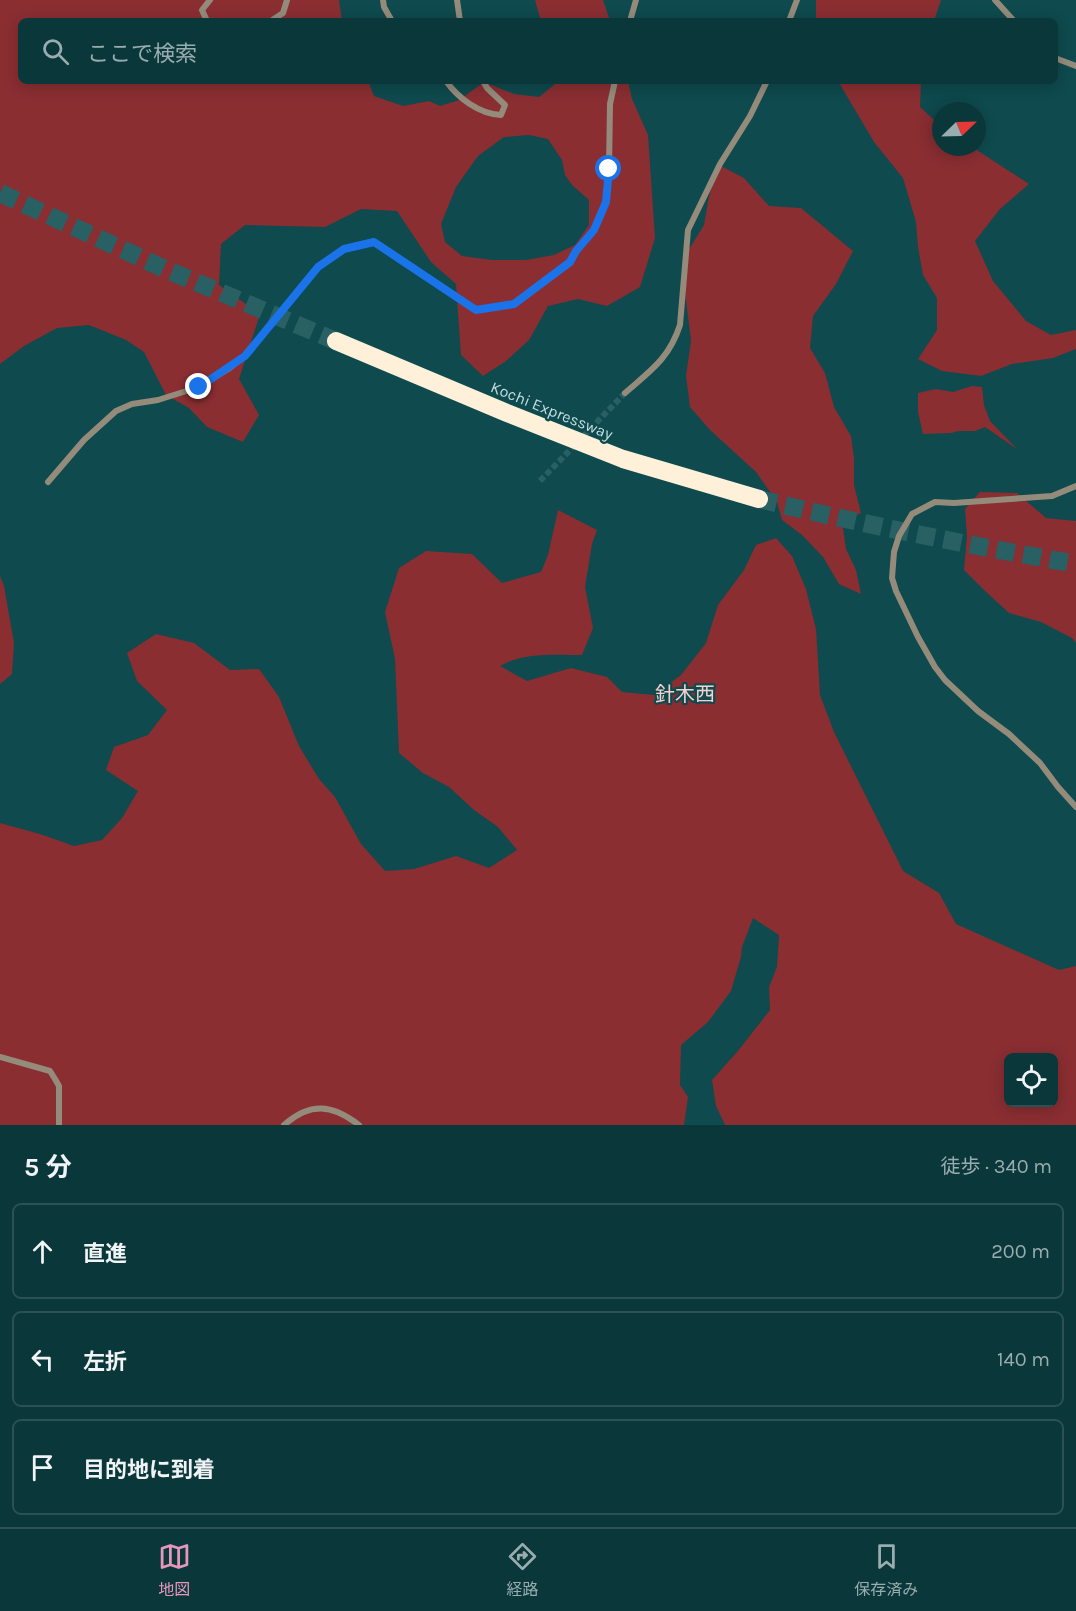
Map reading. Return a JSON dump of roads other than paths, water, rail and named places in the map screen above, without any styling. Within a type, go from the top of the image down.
[{"type":"highway","name":"Kochi Expressway","points":[[336,341],[623,459],[759,499]]},
{"type":"street","points":[[206,18],[202,10],[210,0]]},
{"type":"street","points":[[276,18],[283,13],[287,0]]},
{"type":"street","points":[[383,0],[390,18]]},
{"type":"street","points":[[457,0],[460,18]]},
{"type":"street","points":[[631,18],[636,0]]},
{"type":"street","points":[[790,18],[797,0]]},
{"type":"street","points":[[995,0],[1011,18]]},
{"type":"street","points":[[1058,59],[1076,66]]},
{"type":"street","points":[[448,84],[454,92],[471,105],[491,115],[501,115],[505,105],[485,84]]},
{"type":"street","points":[[48,482],[84,440],[116,411],[132,404],[158,400],[199,387],[245,356],[318,267],[344,249],[374,242],[476,310],[514,304],[570,262],[594,230],[606,202],[610,104],[614,84]]},
{"type":"street","points":[[625,393],[661,363],[677,335],[680,325],[688,230],[720,164],[750,116],[766,84]]},
{"type":"street","points":[[1076,486],[1053,496],[954,503],[935,502],[912,514],[899,536],[894,552],[892,578],[918,637],[945,680],[1040,763],[1076,807]]},
{"type":"street","points":[[0,1057],[50,1071],[59,1086],[58,1125]]},
{"type":"street","points":[[284,1125],[296,1115],[315,1109],[332,1109],[359,1125]]},
{"type":"tunnel","points":[[0,193],[165,269],[336,341]]},
{"type":"tunnel","points":[[540,481],[625,393]]},
{"type":"tunnel","points":[[759,499],[917,534],[1076,564]]},
{"type":"district","name":"針木西","points":[[685,694]]}]
